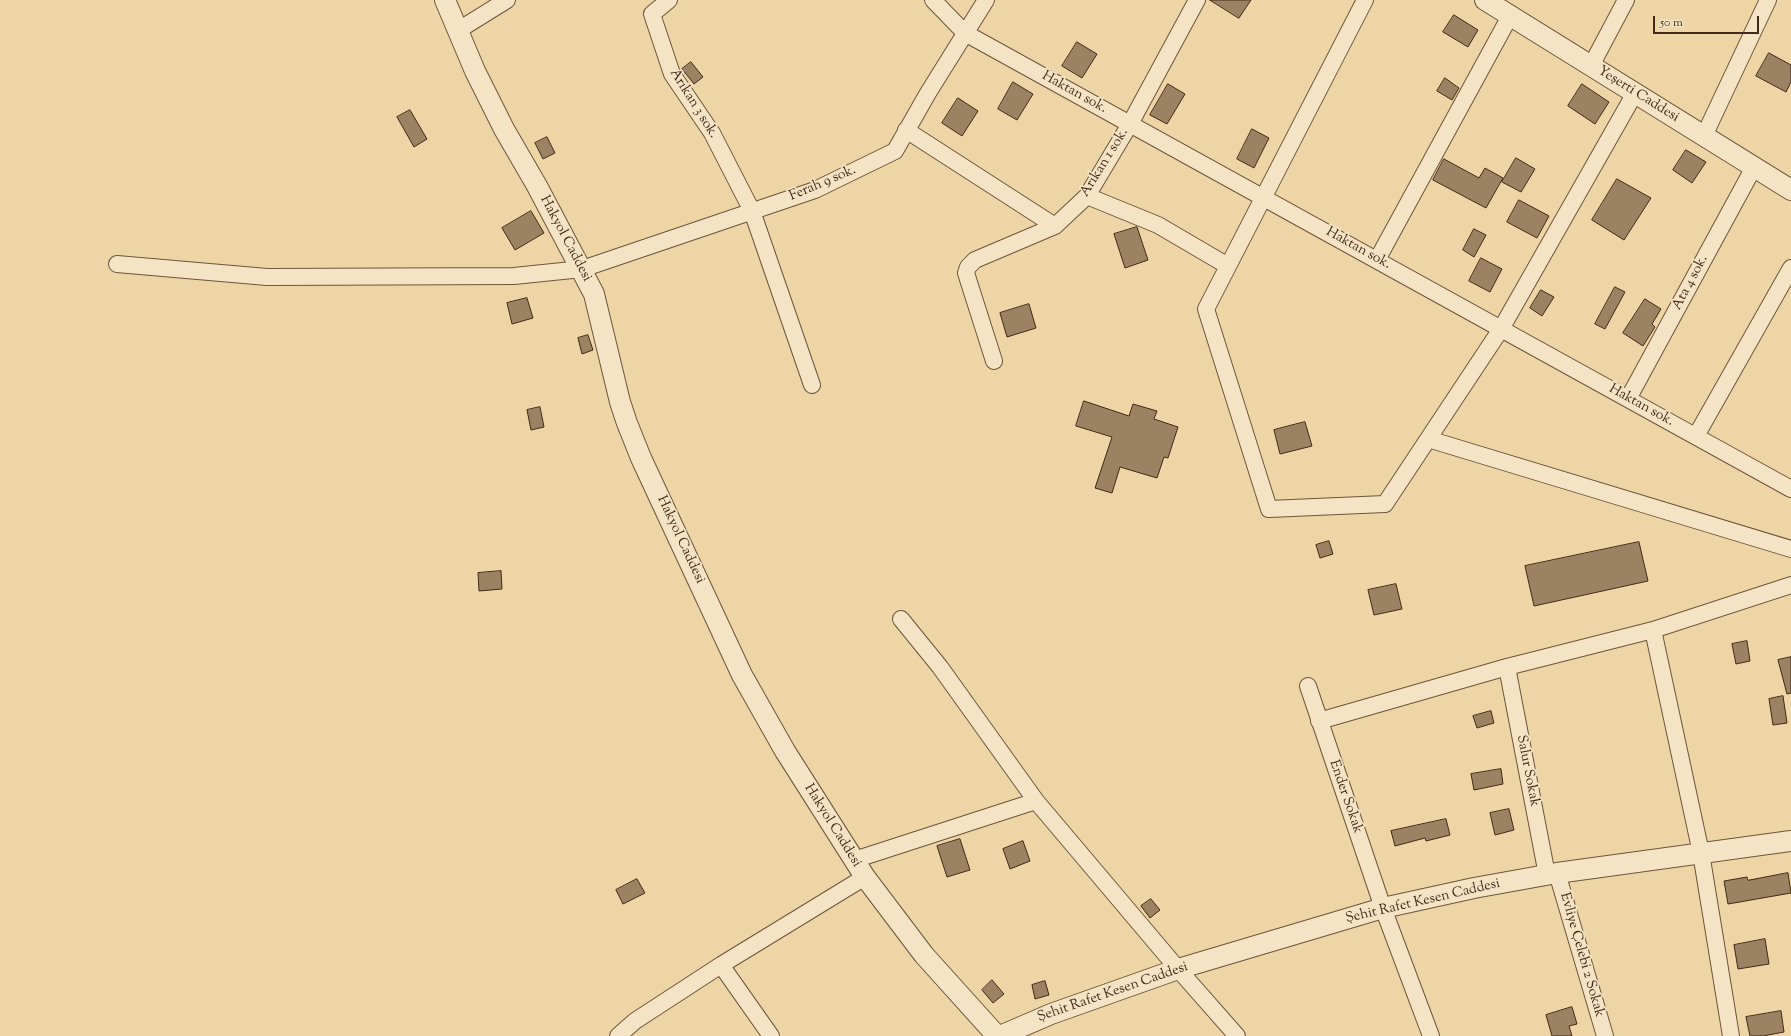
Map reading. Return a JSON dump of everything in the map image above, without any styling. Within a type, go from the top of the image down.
[{"type":"street","name":"Hakyol Caddesi","points":[[445,0],[457,31],[504,129],[537,186],[594,294],[620,402],[641,458],[752,694],[785,751],[865,877],[924,955],[999,1036]]},
{"type":"street","points":[[457,31],[507,0]]},
{"type":"street","name":"Arıkan 3 sok.","points":[[669,0],[652,14],[672,74],[712,133],[752,211]]},
{"type":"street","name":"Haktan sok.","points":[[933,0],[965,33],[1791,489]]},
{"type":"street","name":"Ferah 9 sok.","points":[[117,264],[267,277],[514,276],[582,269],[814,190],[895,151],[906,130],[986,0]]},
{"type":"street","name":"Arıkan 1 sok.","points":[[1055,226],[1087,196],[1130,124],[1197,0]]},
{"type":"street","points":[[1365,0],[1262,197],[1206,309],[1269,509],[1385,504],[1501,329],[1635,93]]},
{"type":"street","name":"Yeşerti Caddesi","points":[[1484,0],[1791,190]]},
{"type":"street","points":[[1592,66],[1626,0]]},
{"type":"street","points":[[1704,136],[1768,0]]},
{"type":"street","points":[[1377,260],[1510,16]]},
{"type":"street","points":[[906,130],[1055,226]]},
{"type":"street","name":"Ata 4 sok.","points":[[1628,399],[1754,167]]},
{"type":"street","points":[[1087,196],[1158,225],[1228,266]]},
{"type":"street","points":[[752,211],[812,385]]},
{"type":"street","points":[[994,361],[966,273],[968,267],[975,260],[1055,226]]},
{"type":"street","points":[[1696,436],[1791,268]]},
{"type":"street","points":[[1428,439],[1791,549]]},
{"type":"street","points":[[1319,721],[1507,667],[1653,630],[1791,585]]},
{"type":"street","points":[[901,619],[940,667],[1036,801],[1178,969],[1237,1036]]},
{"type":"street","points":[[1653,630],[1701,853],[1731,1036]]},
{"type":"street","name":"Salur Sokak","points":[[1507,667],[1552,874]]},
{"type":"street","name":"Ender Sokak","points":[[1308,686],[1383,908],[1431,1036]]},
{"type":"street","points":[[854,860],[1036,801]]},
{"type":"street","name":"Şehit Rafet Kesen Caddesi","points":[[999,1036],[1051,1014],[1178,969],[1383,908],[1474,888],[1552,874],[1791,841]]},
{"type":"street","name":"Evliye Çelebi 2 Sokak","points":[[1552,874],[1605,1036]]},
{"type":"street","points":[[618,1036],[635,1021],[722,965],[865,877]]},
{"type":"street","points":[[722,965],[771,1036]]},
{"type":"building","points":[[1210,0],[1251,0],[1239,18]]},
{"type":"building","points":[[1454,15],[1478,30],[1468,47],[1443,32]]},
{"type":"building","points":[[1077,42],[1097,54],[1082,78],[1062,66]]},
{"type":"building","points":[[1769,53],[1791,65],[1791,82],[1786,92],[1756,76]]},
{"type":"building","points":[[691,62],[703,77],[694,84],[682,69]]},
{"type":"building","points":[[1445,78],[1459,88],[1452,100],[1437,91]]},
{"type":"building","points":[[1013,82],[1033,94],[1017,120],[998,109]]},
{"type":"building","points":[[1168,84],[1185,94],[1167,124],[1150,115]]},
{"type":"building","points":[[1582,84],[1609,102],[1595,124],[1568,106]]},
{"type":"building","points":[[958,98],[978,111],[962,136],[942,123]]},
{"type":"building","points":[[410,110],[427,139],[414,147],[397,117]]},
{"type":"building","points":[[1252,129],[1269,138],[1254,168],[1237,159]]},
{"type":"building","points":[[547,137],[555,153],[543,159],[535,143]]},
{"type":"building","points":[[1686,150],[1706,162],[1692,183],[1673,170]]},
{"type":"building","points":[[1516,158],[1535,169],[1521,192],[1502,182]]},
{"type":"building","points":[[1444,159],[1479,178],[1485,168],[1503,178],[1486,208],[1433,180]]},
{"type":"building","points":[[1617,179],[1651,198],[1624,240],[1592,220]]},
{"type":"building","points":[[1519,200],[1549,216],[1537,238],[1507,222]]},
{"type":"building","points":[[531,211],[544,233],[515,250],[502,228]]},
{"type":"building","points":[[1137,227],[1148,260],[1125,268],[1114,234]]},
{"type":"building","points":[[1474,229],[1486,235],[1474,257],[1463,250]]},
{"type":"building","points":[[1481,258],[1502,269],[1490,292],[1469,281]]},
{"type":"building","points":[[1615,287],[1625,292],[1605,329],[1595,324]]},
{"type":"building","points":[[1541,290],[1554,297],[1542,316],[1530,308]]},
{"type":"building","points":[[527,298],[533,318],[512,324],[507,303]]},
{"type":"building","points":[[1645,299],[1661,309],[1652,324],[1655,327],[1643,346],[1623,333]]},
{"type":"building","points":[[1029,304],[1036,328],[1007,337],[1000,313]]},
{"type":"building","points":[[588,335],[593,350],[582,354],[578,338]]},
{"type":"building","points":[[1084,401],[1129,416],[1133,404],[1157,411],[1154,419],[1178,427],[1168,458],[1164,457],[1157,478],[1120,467],[1112,493],[1095,488],[1112,437],[1076,426]]},
{"type":"building","points":[[540,407],[544,427],[531,430],[527,410]]},
{"type":"building","points":[[1305,422],[1312,446],[1280,454],[1274,430]]},
{"type":"building","points":[[1329,541],[1333,554],[1320,558],[1316,545]]},
{"type":"building","points":[[1639,542],[1648,581],[1534,606],[1525,566]]},
{"type":"building","points":[[501,571],[502,589],[479,591],[478,573]]},
{"type":"building","points":[[1396,584],[1402,609],[1374,615],[1368,590]]},
{"type":"building","points":[[1747,641],[1750,661],[1736,664],[1732,644]]},
{"type":"building","points":[[1791,657],[1791,693],[1787,694],[1778,660]]},
{"type":"building","points":[[1783,696],[1787,723],[1773,725],[1769,699]]},
{"type":"building","points":[[1491,711],[1494,723],[1477,728],[1473,716]]},
{"type":"building","points":[[1501,769],[1503,784],[1474,790],[1471,774]]},
{"type":"building","points":[[1509,809],[1514,830],[1495,835],[1490,813]]},
{"type":"building","points":[[1446,819],[1450,835],[1426,841],[1425,838],[1395,846],[1391,831]]},
{"type":"building","points":[[960,839],[970,870],[947,877],[937,846]]},
{"type":"building","points":[[1023,841],[1030,861],[1010,869],[1003,849]]},
{"type":"building","points":[[1788,873],[1791,893],[1728,904],[1724,881],[1747,877],[1748,880]]},
{"type":"building","points":[[637,879],[645,893],[623,904],[616,890]]},
{"type":"building","points":[[1151,899],[1160,910],[1150,918],[1141,906]]},
{"type":"building","points":[[1765,939],[1769,964],[1738,969],[1734,945]]},
{"type":"building","points":[[992,980],[1004,994],[993,1003],[982,990]]},
{"type":"building","points":[[1045,981],[1049,995],[1035,999],[1032,985]]},
{"type":"building","points":[[1572,1007],[1577,1024],[1569,1026],[1572,1036],[1552,1036],[1546,1015]]},
{"type":"building","points":[[1781,1011],[1784,1032],[1763,1036],[1750,1036],[1746,1017]]}]
